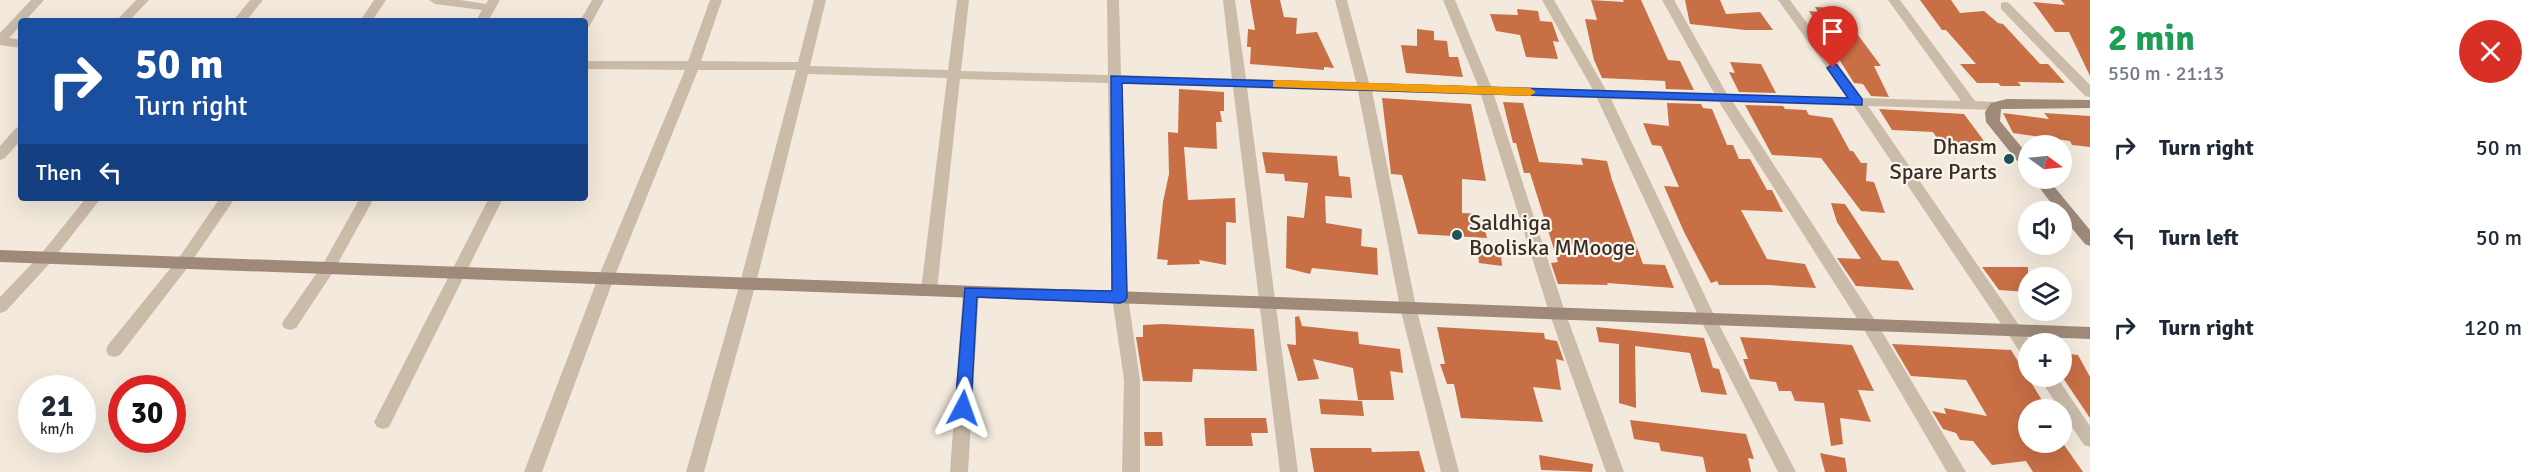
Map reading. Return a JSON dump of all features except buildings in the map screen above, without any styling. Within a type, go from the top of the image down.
[{"type":"street","points":[[21,18],[38,0]]},
{"type":"street","points":[[125,18],[143,0]]},
{"type":"street","points":[[242,18],[257,0]]},
{"type":"street","points":[[368,18],[381,0]]},
{"type":"street","points":[[435,0],[492,4],[484,18]]},
{"type":"street","points":[[588,18],[598,0]]},
{"type":"street","points":[[532,472],[606,278],[694,64],[716,0]]},
{"type":"street","points":[[695,472],[748,283],[820,0]]},
{"type":"street","points":[[929,290],[963,0]]},
{"type":"street","points":[[1113,0],[1120,297],[1131,380],[1131,472]]},
{"type":"street","points":[[1229,0],[1289,472]]},
{"type":"street","points":[[1341,0],[1364,87],[1408,308],[1450,472]]},
{"type":"street","points":[[1449,0],[1486,90],[1557,312],[1615,472]]},
{"type":"street","points":[[1548,0],[1602,94],[1708,319],[1788,472]]},
{"type":"street","points":[[1668,0],[1723,98],[1869,324],[1957,472]]},
{"type":"street","points":[[1784,0],[1858,102],[2018,336]]},
{"type":"street","points":[[1894,0],[1971,105]]},
{"type":"street","points":[[2005,6],[2090,93]]},
{"type":"street","points":[[0,40],[18,21]]},
{"type":"street","points":[[0,40],[18,43]]},
{"type":"street","points":[[588,65],[694,64],[1996,106],[2007,103],[2090,104]]},
{"type":"street","points":[[1996,106],[1992,112],[1993,122],[2018,153]]},
{"type":"street","points":[[0,155],[18,134]]},
{"type":"street","points":[[2048,189],[2090,240]]},
{"type":"street","points":[[0,307],[46,258],[92,201]]},
{"type":"street","points":[[114,350],[183,263],[226,201]]},
{"type":"street","points":[[290,324],[328,268],[365,201]]},
{"type":"street","points":[[383,422],[494,201]]},
{"type":"street","points":[[0,256],[2090,333]]},
{"type":"street","points":[[959,472],[970,292]]},
{"type":"street","points":[[2054,387],[2090,440]]},
{"type":"slow traffic","points":[[1277,84],[1530,92]]},
{"type":"place","name":"Dhasm Spare Parts","points":[[2009,159]]},
{"type":"place","name":"Saldhiga Booliska MMooge","points":[[1457,235]]},
{"type":"route","points":[[963,408],[970,292],[1120,297],[1116,79],[1858,102],[1833,68]]}]
